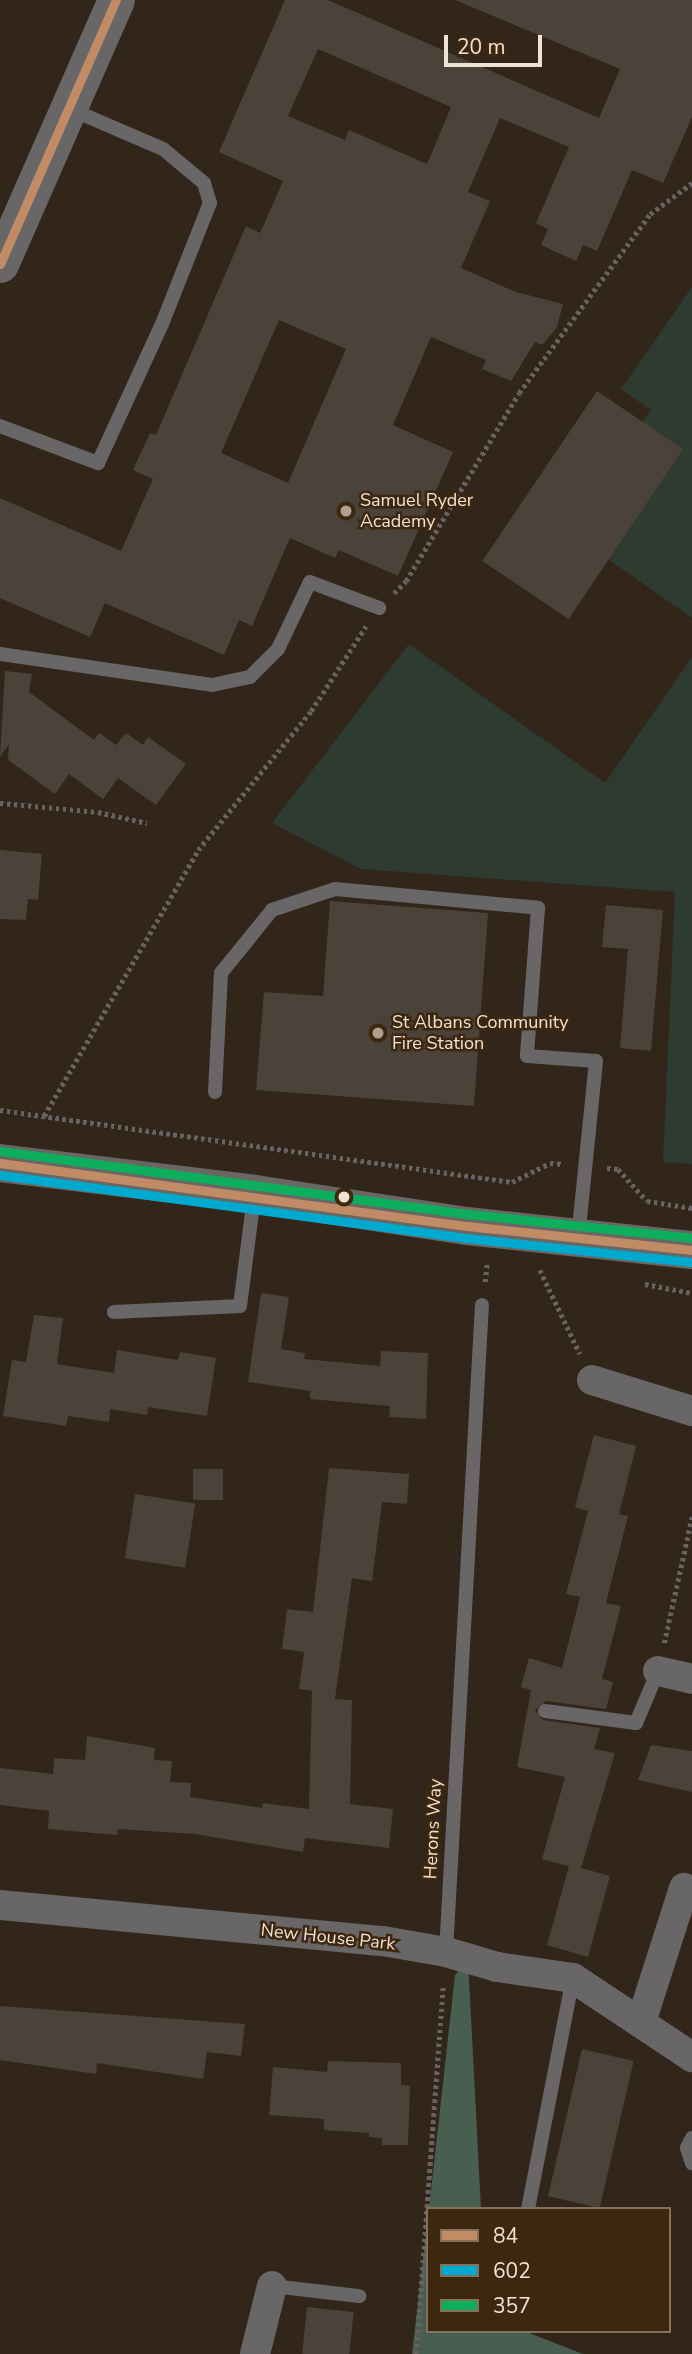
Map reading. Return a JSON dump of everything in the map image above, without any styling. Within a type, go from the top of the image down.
[{"type":"main road","points":[[0,1163],[254,1194],[578,1239],[692,1250]]},
{"type":"street","points":[[0,264],[116,0]]},
{"type":"street","points":[[592,1380],[692,1411]]},
{"type":"street","points":[[658,1671],[692,1679]]},
{"type":"street","points":[[641,2022],[684,1888]]},
{"type":"street","name":"New House Park","points":[[0,1905],[383,1941],[446,1951],[497,1967],[573,1978],[692,2057]]},
{"type":"street","points":[[255,2354],[272,2286]]},
{"type":"lane","points":[[0,426],[98,463],[162,324],[210,202],[204,183],[163,149],[69,108]]},
{"type":"lane","points":[[0,654],[212,685],[250,677],[278,649],[310,582],[379,608]]},
{"type":"lane","points":[[215,1092],[221,973],[272,911],[335,889],[538,908],[527,1056],[596,1061],[578,1239]]},
{"type":"lane","points":[[114,1312],[240,1306],[254,1194]]},
{"type":"lane","name":"Herons Way","points":[[446,1951],[482,1305]]},
{"type":"lane","points":[[545,1711],[636,1723],[658,1671]]},
{"type":"lane","points":[[528,2207],[573,1978]]},
{"type":"lane","points":[[692,2138],[687,2148],[692,2163]]},
{"type":"lane","points":[[272,2286],[359,2297]]},
{"type":"path","points":[[44,1115],[198,850],[311,711],[379,608],[406,581],[519,393],[650,214],[692,183]]},
{"type":"path","points":[[0,803],[98,812],[148,823]]},
{"type":"path","points":[[0,1110],[512,1182],[550,1163],[618,1169],[647,1202],[692,1208]]},
{"type":"path","points":[[536,1262],[592,1380]]},
{"type":"path","points":[[658,1671],[692,1517]]},
{"type":"path","points":[[427,2207],[446,1951]]},
{"type":"path","points":[[416,2354],[426,2220]]},
{"type":"green space","points":[[692,287],[692,618],[608,559],[683,450],[642,422],[651,410],[621,389]]},
{"type":"green space","points":[[409,644],[605,783],[692,657],[692,1164],[663,1162],[675,892],[361,869],[272,823]]},
{"type":"green space","points":[[468,1960],[481,2207],[429,2207],[455,1975]]},
{"type":"green space","points":[[426,2234],[426,2333],[529,2333],[583,2354],[412,2354]]},
{"type":"building","points":[[285,0],[328,0],[599,118],[620,69],[455,0],[692,0],[692,117],[663,183],[632,170],[597,251],[583,245],[576,261],[541,245],[548,229],[536,223],[569,147],[500,118],[468,192],[490,201],[461,268],[516,292],[563,304],[557,327],[542,345],[535,342],[511,381],[482,369],[486,360],[431,337],[393,425],[453,452],[398,576],[339,550],[335,558],[290,538],[252,626],[239,620],[224,655],[105,603],[90,637],[0,598],[0,498],[121,551],[153,479],[133,470],[150,433],[156,435],[246,226],[260,233],[283,181],[219,152]],"holes":[[[318,49],[451,107],[427,164],[349,130],[345,140],[288,116]],[[279,320],[346,349],[288,483],[221,453]]]},
{"type":"building","points":[[597,391],[683,449],[569,619],[482,561]]},
{"type":"building","points":[[5,671],[32,674],[29,692],[94,740],[99,733],[116,745],[126,733],[143,745],[148,737],[186,764],[156,805],[118,778],[103,799],[69,774],[55,794],[8,760],[9,744],[0,757]]},
{"type":"building","points":[[0,850],[42,854],[38,900],[28,899],[26,920],[0,919]]},
{"type":"building","points":[[330,901],[488,913],[474,1106],[256,1090],[264,992],[323,996]]},
{"type":"building","points":[[606,905],[663,910],[651,1051],[620,1048],[628,949],[602,947]]},
{"type":"building","points":[[261,1293],[289,1297],[281,1349],[305,1353],[304,1359],[380,1366],[381,1351],[428,1353],[426,1419],[389,1417],[390,1406],[310,1399],[310,1391],[248,1382]]},
{"type":"building","points":[[34,1315],[63,1318],[57,1364],[114,1373],[117,1350],[178,1360],[180,1352],[216,1358],[207,1416],[148,1407],[147,1415],[110,1409],[109,1422],[68,1416],[66,1426],[3,1416],[12,1360],[26,1362]]},
{"type":"building","points":[[594,1435],[636,1446],[619,1514],[628,1516],[606,1603],[621,1606],[602,1679],[613,1682],[606,1709],[546,1701],[535,1710],[543,1720],[600,1728],[594,1749],[615,1753],[581,1868],[610,1876],[588,1957],[547,1945],[569,1866],[542,1859],[565,1777],[517,1767],[531,1690],[521,1687],[529,1658],[562,1668],[580,1597],[566,1594],[588,1511],[575,1507]]},
{"type":"building","points":[[329,1468],[409,1474],[407,1504],[382,1502],[372,1581],[352,1578],[335,1699],[352,1700],[350,1804],[393,1809],[389,1848],[305,1838],[303,1852],[195,1834],[118,1829],[117,1835],[48,1829],[49,1811],[0,1805],[0,1768],[53,1774],[54,1758],[85,1760],[87,1736],[155,1748],[154,1760],[172,1761],[170,1782],[191,1783],[190,1797],[262,1808],[263,1803],[309,1809],[312,1691],[299,1689],[304,1652],[282,1649],[287,1609],[313,1612]]},
{"type":"building","points":[[193,1469],[223,1469],[223,1500],[193,1500]]},
{"type":"building","points":[[135,1494],[195,1504],[185,1568],[125,1558]]},
{"type":"building","points":[[651,1745],[692,1751],[692,1792],[638,1780]]},
{"type":"building","points":[[0,2006],[245,2024],[241,2056],[207,2052],[203,2079],[97,2063],[96,2074],[0,2060]]},
{"type":"building","points":[[582,2049],[634,2061],[600,2207],[548,2196]]},
{"type":"building","points":[[328,2061],[401,2063],[401,2085],[410,2086],[408,2145],[382,2145],[382,2138],[369,2137],[369,2133],[324,2130],[324,2119],[269,2115],[273,2067],[327,2072]]},
{"type":"building","points":[[307,2307],[354,2312],[349,2354],[302,2354]]},
{"type":"transit line","name":"84","points":[[0,264],[116,0]]},
{"type":"transit line","name":"357","points":[[1,1151],[469,1214],[692,1238]]},
{"type":"transit line","name":"84","points":[[0,1163],[467,1226],[692,1250]]},
{"type":"transit line","name":"602","points":[[0,1175],[466,1238],[691,1262]]},
{"type":"place","name":"Samuel Ryder Academy","points":[[346,511]]},
{"type":"place","name":"St Albans Community Fire Station","points":[[378,1033]]}]
